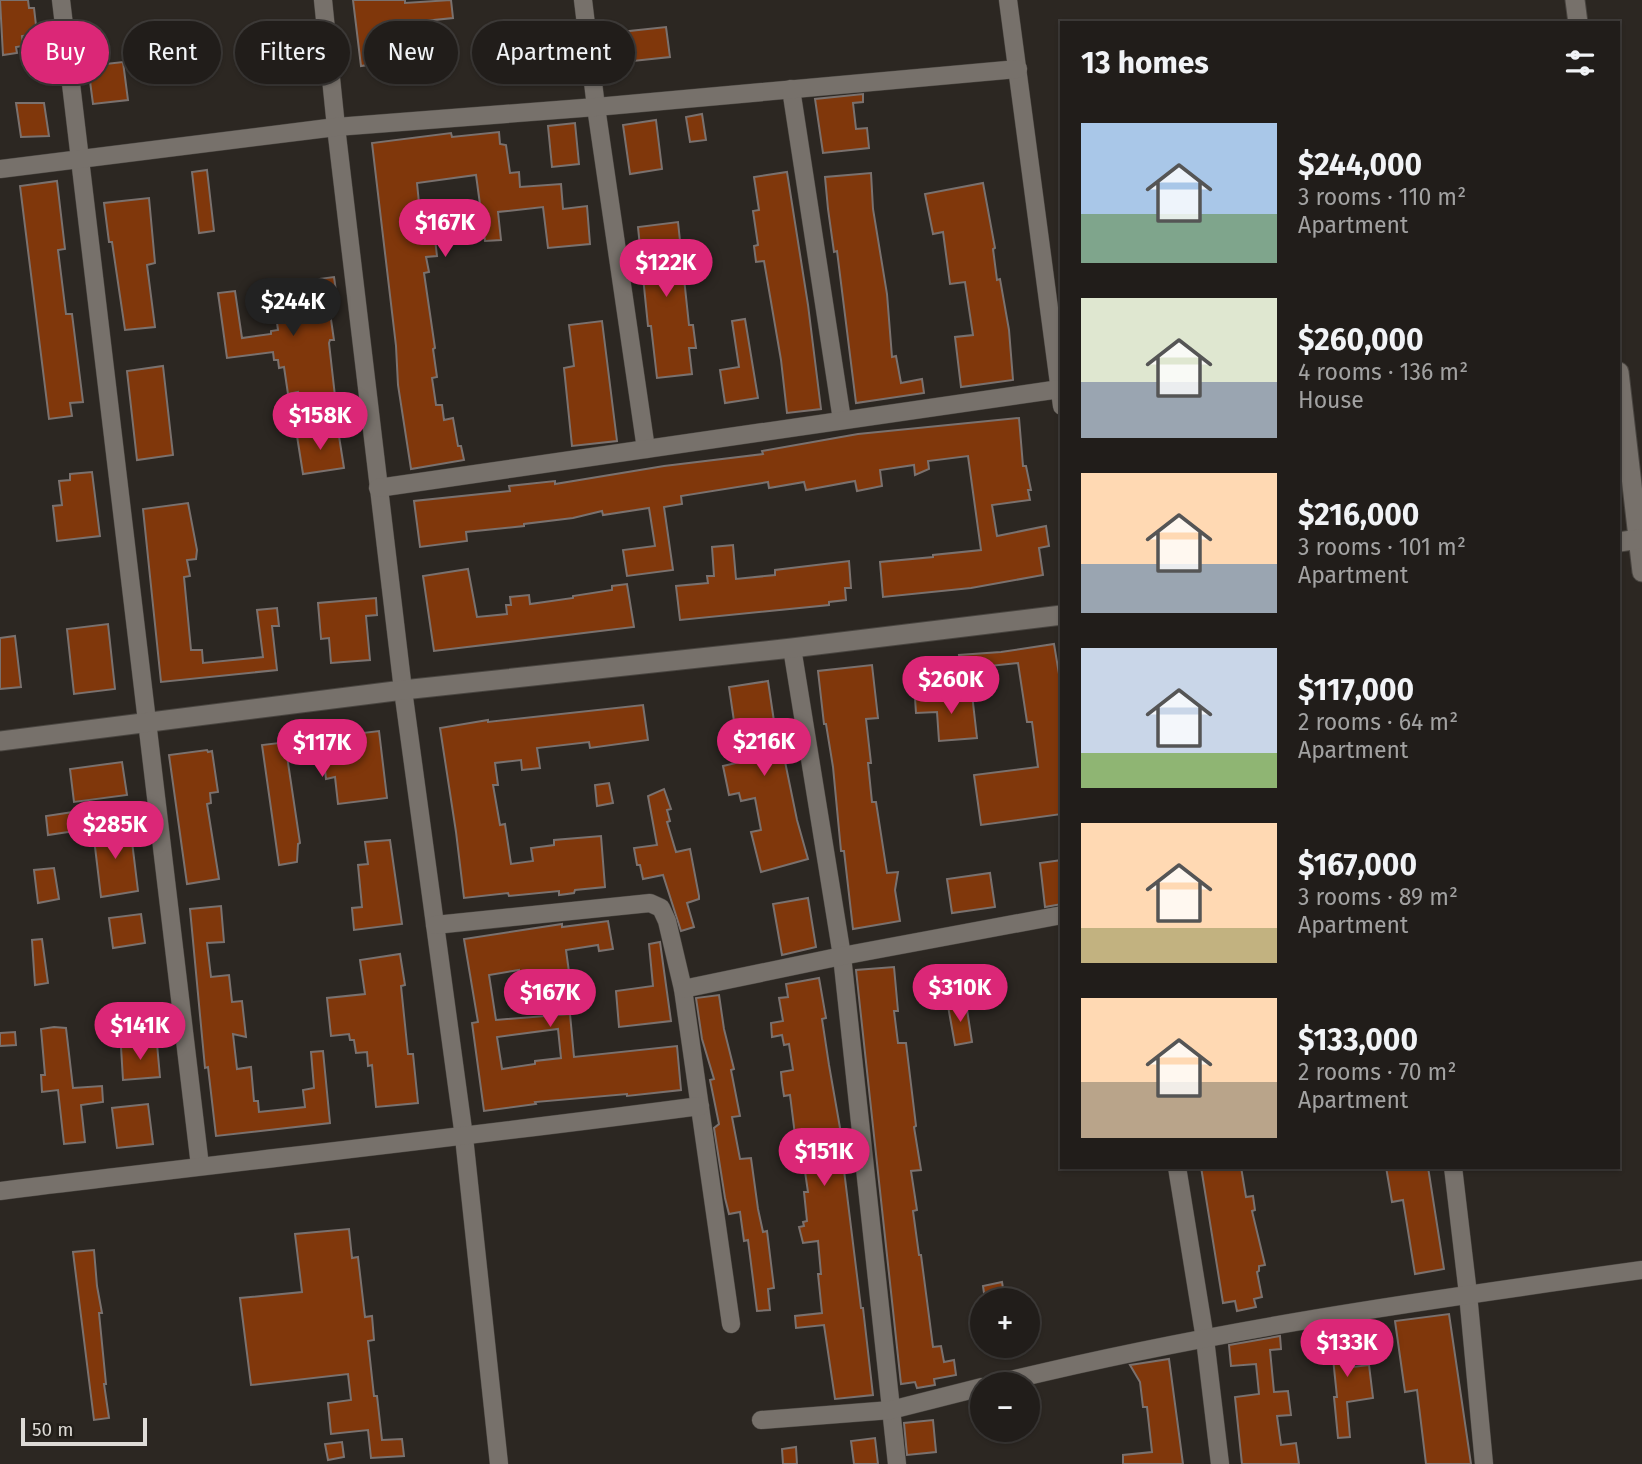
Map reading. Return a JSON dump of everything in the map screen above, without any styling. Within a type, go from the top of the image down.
[{"type":"street","points":[[61,0],[200,1166]]},
{"type":"street","points":[[323,0],[403,690],[464,1137],[499,1464]]},
{"type":"street","points":[[583,0],[646,449]]},
{"type":"street","points":[[1008,0],[1060,391]]},
{"type":"street","points":[[1575,0],[1578,21]]},
{"type":"street","points":[[0,169],[336,127],[596,107],[1017,69]]},
{"type":"street","points":[[791,89],[842,420]]},
{"type":"street","points":[[1620,379],[1638,506],[1642,572]]},
{"type":"street","points":[[378,488],[842,420],[1060,398]]},
{"type":"street","points":[[1620,542],[1639,539]]},
{"type":"street","points":[[0,741],[403,690],[792,648],[1060,615]]},
{"type":"street","points":[[792,648],[842,957],[897,1464]]},
{"type":"street","points":[[435,925],[650,903],[661,908],[667,920],[683,989],[731,1324]]},
{"type":"street","points":[[683,989],[1060,915]]},
{"type":"street","points":[[0,1191],[464,1137],[700,1106]]},
{"type":"street","points":[[1177,1169],[1205,1339],[1220,1464]]},
{"type":"street","points":[[1453,1169],[1484,1464]]},
{"type":"street","points":[[1040,1374],[1205,1339],[1468,1294],[1642,1270]]},
{"type":"street","points":[[761,1420],[891,1410],[970,1391]]},
{"type":"building","points":[[0,0],[28,0],[29,8],[34,8],[36,21],[21,21],[21,46],[16,47],[17,53],[3,55]]},
{"type":"building","points":[[353,0],[405,0],[405,3],[451,0],[453,18],[364,21],[364,66],[361,66]]},
{"type":"building","points":[[666,27],[670,57],[635,61],[635,30]]},
{"type":"building","points":[[123,62],[123,84],[126,84],[128,100],[93,104],[90,84],[109,84],[109,64]]},
{"type":"building","points":[[863,94],[863,102],[853,103],[856,129],[867,128],[869,148],[823,153],[815,99]]},
{"type":"building","points":[[16,103],[44,103],[49,136],[21,137]]},
{"type":"building","points":[[702,114],[706,140],[690,142],[686,117]]},
{"type":"building","points":[[656,120],[662,169],[630,174],[623,125]]},
{"type":"building","points":[[575,123],[579,164],[552,167],[548,126]]},
{"type":"building","points":[[499,132],[500,144],[506,145],[510,173],[519,172],[520,187],[561,184],[563,209],[587,206],[590,244],[548,248],[543,207],[498,212],[501,240],[485,241],[476,175],[417,183],[421,223],[433,222],[437,256],[426,257],[429,272],[424,273],[435,348],[437,377],[432,378],[436,405],[442,405],[444,420],[453,418],[458,446],[461,446],[464,460],[411,469],[398,385],[396,346],[372,143],[451,133],[452,137]]},
{"type":"building","points":[[207,170],[214,231],[199,233],[192,172]]},
{"type":"building","points":[[787,172],[821,409],[787,413],[764,261],[756,262],[754,246],[758,245],[753,211],[759,210],[754,177]]},
{"type":"building","points":[[871,173],[873,209],[887,294],[892,357],[896,356],[901,383],[922,379],[924,393],[856,403],[825,177]]},
{"type":"building","points":[[57,181],[65,249],[58,250],[66,314],[72,314],[83,402],[70,403],[72,416],[49,419],[20,186]]},
{"type":"building","points":[[983,183],[995,248],[997,280],[1000,279],[1009,330],[1013,380],[961,387],[955,337],[973,335],[965,282],[950,284],[943,232],[933,234],[925,194]]},
{"type":"building","points":[[149,198],[155,263],[147,265],[155,327],[125,330],[104,203]]},
{"type":"building","points":[[678,222],[689,325],[693,325],[696,348],[689,348],[692,374],[657,378],[651,326],[648,326],[638,227]]},
{"type":"building","points":[[334,277],[338,305],[329,306],[334,340],[329,343],[336,405],[302,411],[298,392],[288,394],[284,367],[279,368],[273,352],[227,358],[218,293],[235,291],[242,338],[271,334],[271,331],[278,330],[272,285]]},
{"type":"building","points":[[745,319],[758,398],[725,403],[720,370],[739,367],[732,321]]},
{"type":"building","points":[[602,321],[617,441],[572,446],[564,368],[574,366],[569,325]]},
{"type":"building","points":[[163,366],[173,455],[137,460],[127,371]]},
{"type":"building","points":[[1019,418],[1023,466],[1026,466],[1031,490],[1028,490],[1030,500],[992,505],[997,536],[1046,526],[1049,546],[1039,548],[1043,575],[971,588],[883,597],[880,562],[981,550],[968,456],[928,461],[929,469],[915,475],[914,465],[880,470],[882,486],[857,491],[855,481],[806,490],[804,482],[769,488],[768,482],[681,496],[682,504],[664,507],[673,570],[627,576],[623,550],[655,546],[649,508],[603,515],[602,511],[524,526],[466,532],[467,541],[420,547],[414,501],[510,491],[509,486],[555,481],[555,484],[664,466],[763,454],[762,451],[858,434]]},
{"type":"building","points":[[338,430],[344,468],[303,474],[297,436]]},
{"type":"building","points":[[92,472],[100,536],[57,541],[53,506],[62,505],[59,481],[70,480],[70,474]]},
{"type":"building","points":[[188,503],[197,550],[196,559],[187,560],[190,576],[184,577],[191,650],[202,650],[203,663],[263,657],[257,610],[277,608],[279,626],[272,626],[277,670],[161,682],[143,509]]},
{"type":"building","points":[[733,545],[736,579],[775,575],[775,570],[849,561],[851,588],[845,588],[846,600],[829,602],[829,605],[680,620],[676,586],[708,583],[707,576],[714,576],[712,547]]},
{"type":"building","points":[[468,569],[477,617],[507,614],[506,605],[511,605],[510,597],[529,595],[530,604],[612,590],[612,586],[627,584],[634,627],[434,651],[423,576]]},
{"type":"building","points":[[376,598],[377,615],[366,616],[370,660],[331,663],[329,638],[321,639],[318,603]]},
{"type":"building","points":[[108,624],[115,689],[74,694],[67,629]]},
{"type":"building","points":[[15,636],[21,687],[0,689],[0,638]]},
{"type":"building","points":[[1054,644],[1060,680],[1060,814],[981,825],[974,775],[1038,767],[1032,722],[1027,722],[1018,663],[961,669],[959,655]]},
{"type":"building","points":[[872,665],[878,718],[866,719],[872,802],[876,802],[887,873],[898,872],[895,890],[900,921],[853,929],[818,671]]},
{"type":"building","points":[[768,681],[778,748],[782,747],[808,859],[761,872],[751,832],[761,830],[755,798],[741,801],[739,793],[729,795],[723,766],[740,762],[729,687]]},
{"type":"building","points":[[972,694],[977,738],[939,741],[937,712],[916,713],[915,698]]},
{"type":"building","points":[[643,705],[648,740],[590,748],[589,742],[537,748],[540,768],[522,770],[521,760],[495,763],[498,785],[493,785],[500,825],[505,824],[511,864],[533,861],[531,848],[554,845],[554,840],[601,836],[605,887],[575,890],[574,893],[559,895],[559,891],[464,898],[440,728],[488,720]]},
{"type":"building","points":[[379,731],[387,798],[338,804],[335,777],[326,779],[323,752],[287,756],[300,843],[297,862],[279,865],[262,745]]},
{"type":"building","points":[[212,751],[218,792],[210,793],[211,803],[207,804],[219,879],[187,884],[169,755]]},
{"type":"building","points":[[122,762],[127,795],[74,802],[70,769]]},
{"type":"building","points":[[609,783],[613,803],[597,806],[595,785]]},
{"type":"building","points":[[664,789],[671,809],[667,810],[670,821],[667,822],[676,852],[690,849],[699,896],[699,899],[687,903],[694,927],[681,931],[663,875],[643,879],[634,848],[657,845],[648,796]]},
{"type":"building","points":[[80,811],[82,830],[48,835],[46,816]]},
{"type":"building","points":[[130,825],[138,891],[101,897],[93,830]]},
{"type":"building","points":[[390,840],[402,924],[354,930],[352,908],[362,907],[358,865],[368,864],[365,842]]},
{"type":"building","points":[[1060,860],[1060,904],[1045,907],[1040,863]]},
{"type":"building","points":[[54,868],[59,899],[38,903],[34,870]]},
{"type":"building","points":[[990,873],[995,907],[952,913],[947,879]]},
{"type":"building","points":[[808,898],[816,947],[782,955],[773,904]]},
{"type":"building","points":[[221,906],[224,942],[207,943],[211,977],[229,975],[232,1002],[242,1001],[246,1037],[233,1034],[237,1069],[251,1067],[254,1101],[258,1101],[259,1112],[305,1107],[303,1090],[314,1088],[311,1052],[323,1051],[330,1123],[216,1136],[208,1067],[205,1068],[190,909]]},
{"type":"building","points":[[141,914],[145,943],[113,948],[109,918]]},
{"type":"building","points":[[608,921],[613,949],[599,951],[598,945],[566,950],[569,972],[532,978],[531,982],[520,984],[519,970],[489,975],[496,1020],[570,1014],[574,1057],[677,1046],[681,1090],[535,1102],[536,1104],[484,1111],[472,1023],[478,1022],[464,939],[562,924],[562,927]],"holes":[[[558,1029],[561,1058],[502,1069],[497,1037]]]},
{"type":"building","points":[[42,939],[48,983],[35,985],[32,940]]},
{"type":"building","points":[[660,942],[671,1021],[619,1027],[616,991],[653,986],[649,944]]},
{"type":"building","points":[[400,954],[405,985],[401,986],[408,1054],[413,1054],[418,1103],[376,1107],[372,1065],[368,1066],[367,1052],[356,1053],[354,1040],[350,1040],[349,1034],[331,1036],[327,998],[365,994],[360,960]]},
{"type":"building","points":[[894,967],[898,1011],[894,1011],[898,1043],[906,1043],[921,1170],[911,1171],[917,1210],[913,1211],[919,1255],[933,1347],[941,1346],[944,1362],[954,1360],[956,1375],[934,1379],[935,1385],[917,1388],[915,1382],[901,1384],[856,970]]},
{"type":"building","points":[[819,978],[826,1018],[822,1019],[843,1145],[841,1146],[873,1395],[835,1399],[824,1325],[796,1328],[795,1316],[822,1313],[818,1274],[821,1274],[818,1241],[803,1243],[799,1227],[804,1226],[803,1222],[807,1221],[804,1192],[808,1192],[802,1151],[797,1151],[790,1095],[784,1096],[782,1083],[781,1072],[793,1070],[789,1044],[784,1045],[782,1035],[772,1037],[771,1023],[783,1021],[779,998],[788,997],[786,984]]},
{"type":"building","points":[[719,995],[734,1069],[731,1070],[740,1116],[732,1117],[740,1159],[751,1158],[763,1232],[767,1231],[774,1288],[768,1289],[770,1310],[757,1311],[748,1240],[744,1241],[740,1212],[729,1214],[725,1198],[714,1128],[719,1124],[710,1080],[714,1079],[702,1039],[696,998]]},
{"type":"building","points":[[966,1003],[972,1042],[955,1045],[948,1006]]},
{"type":"building","points":[[66,1028],[73,1088],[102,1086],[103,1102],[81,1105],[85,1142],[64,1144],[58,1090],[42,1092],[41,1075],[45,1075],[41,1029]]},
{"type":"building","points":[[15,1032],[16,1045],[0,1046],[0,1033]]},
{"type":"building","points":[[157,1044],[160,1077],[123,1080],[121,1047]]},
{"type":"building","points":[[148,1104],[153,1144],[117,1148],[112,1108]]},
{"type":"building","points":[[1201,1169],[1241,1169],[1246,1197],[1253,1196],[1255,1210],[1252,1211],[1265,1265],[1259,1266],[1257,1272],[1262,1297],[1254,1299],[1256,1307],[1237,1311],[1235,1301],[1223,1303]]},
{"type":"building","points":[[1386,1169],[1428,1169],[1444,1269],[1415,1274],[1403,1200],[1392,1202]]},
{"type":"building","points":[[349,1229],[352,1258],[358,1257],[365,1317],[372,1316],[374,1340],[368,1341],[382,1440],[402,1439],[404,1456],[371,1458],[368,1430],[331,1434],[328,1403],[351,1400],[348,1374],[251,1385],[240,1298],[302,1292],[295,1234]]},
{"type":"building","points":[[94,1250],[102,1313],[99,1313],[109,1418],[94,1420],[73,1252]]},
{"type":"building","points":[[1002,1282],[1003,1288],[983,1288]]},
{"type":"building","points":[[1449,1314],[1471,1464],[1426,1464],[1417,1390],[1405,1392],[1395,1321]]},
{"type":"building","points":[[1348,1327],[1353,1367],[1369,1365],[1373,1398],[1347,1402],[1350,1437],[1338,1438],[1330,1329]]},
{"type":"building","points":[[1280,1336],[1281,1349],[1270,1350],[1274,1392],[1288,1391],[1291,1415],[1277,1416],[1281,1445],[1296,1443],[1299,1464],[1242,1464],[1235,1397],[1259,1394],[1256,1364],[1231,1366],[1229,1345]]},
{"type":"building","points":[[1169,1359],[1183,1464],[1123,1464],[1123,1455],[1152,1452],[1147,1407],[1143,1407],[1140,1382],[1130,1365]]},
{"type":"building","points":[[933,1420],[936,1452],[907,1455],[904,1423]]},
{"type":"building","points":[[875,1438],[878,1464],[854,1464],[851,1441]]},
{"type":"building","points":[[342,1442],[344,1457],[328,1460],[325,1444]]},
{"type":"building","points":[[796,1447],[797,1464],[783,1464],[782,1449]]}]
